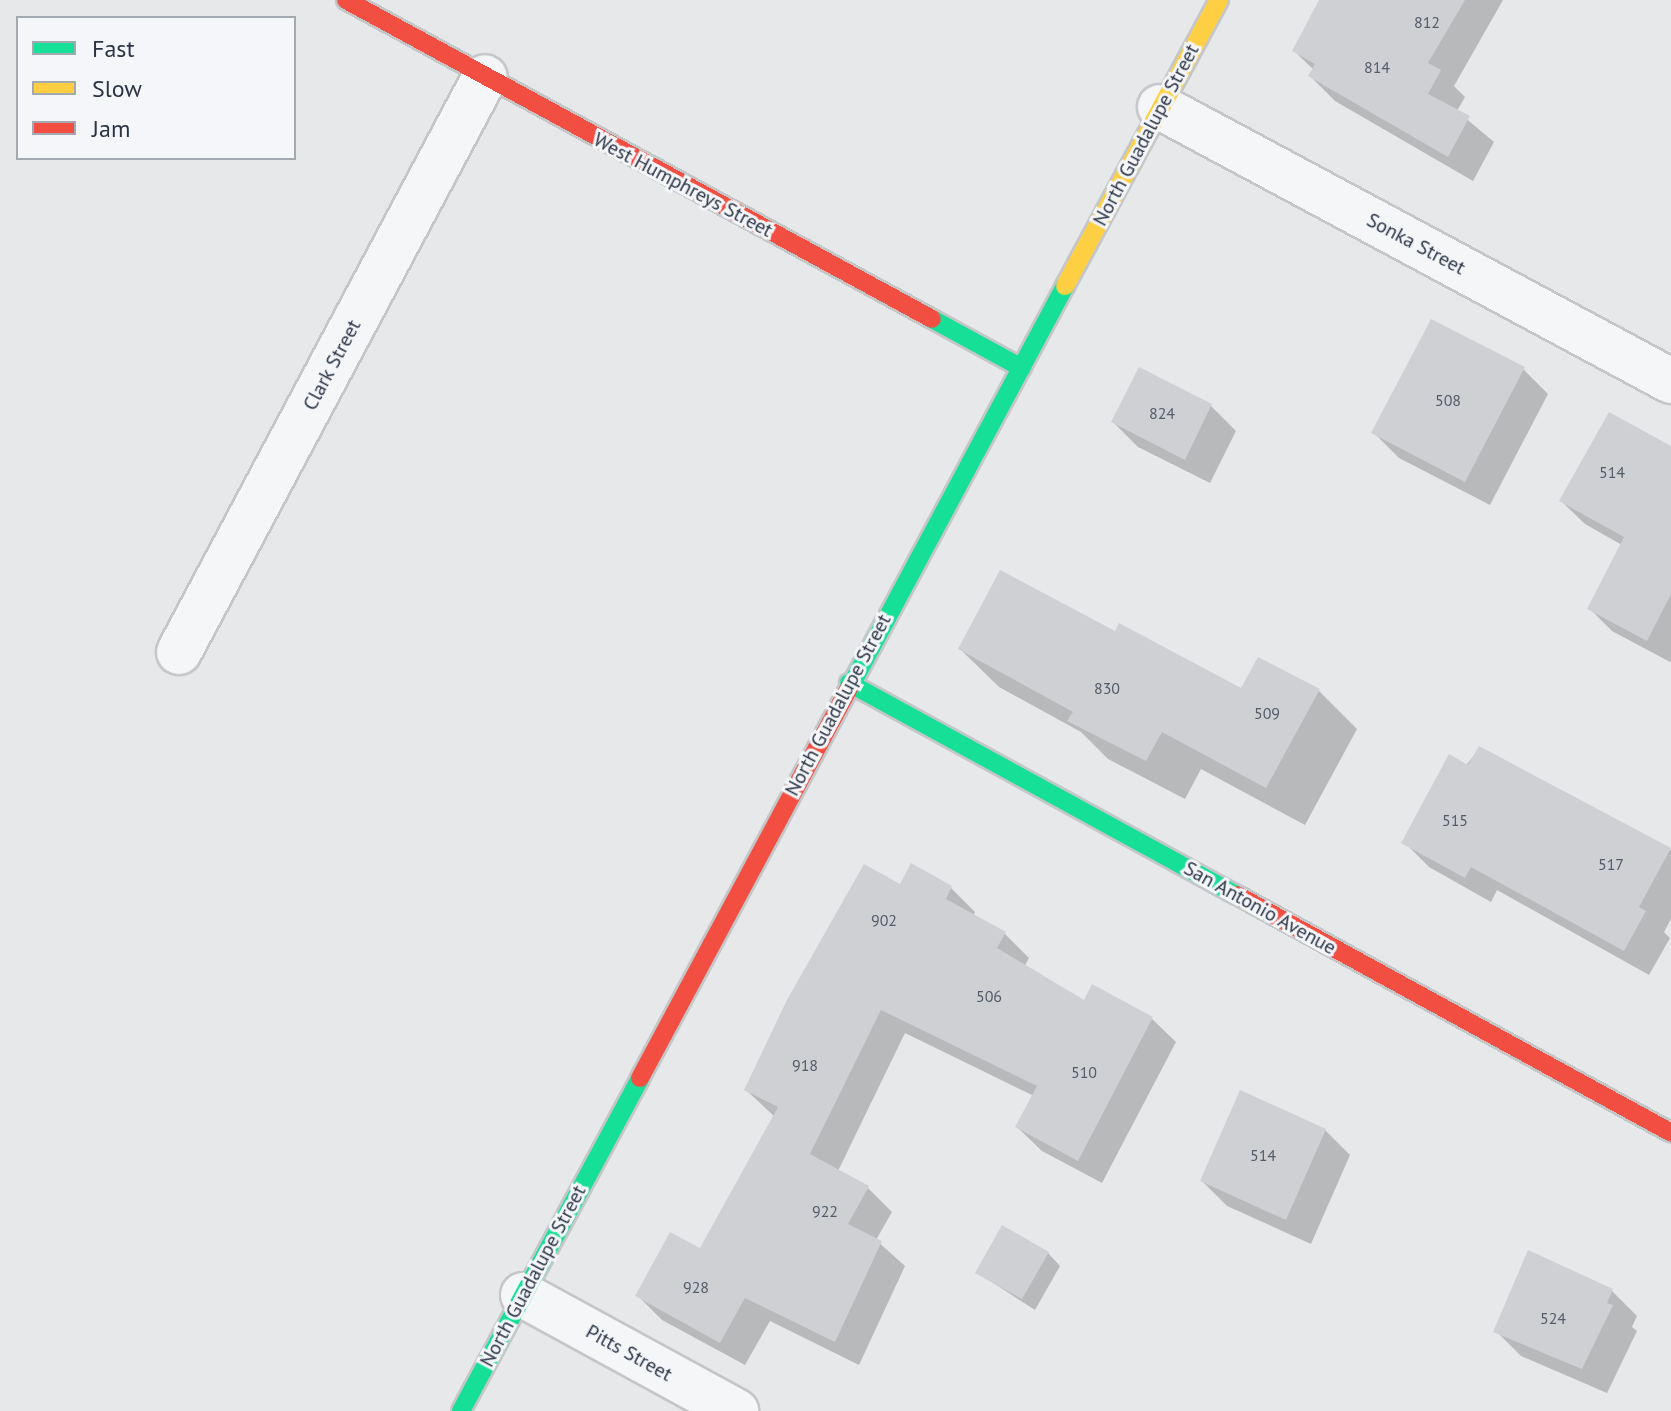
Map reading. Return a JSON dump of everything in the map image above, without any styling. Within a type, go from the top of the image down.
[{"type":"street","name":"West Humphreys Street","points":[[346,0],[1022,368]]},
{"type":"street","name":"North Guadalupe Street","points":[[461,1411],[849,683],[1219,0]]},
{"type":"street","name":"Clark Street","points":[[179,652],[485,77]]},
{"type":"street","name":"Sonka Street","points":[[1160,107],[1671,381]]},
{"type":"street","name":"San Antonio Avenue","points":[[849,683],[1667,1121]]},
{"type":"street","name":"Pitts Street","points":[[523,1295],[736,1411]]},
{"type":"building","points":[[1319,0],[1465,0],[1428,63],[1441,70],[1428,94],[1470,116],[1448,157],[1308,76],[1315,64],[1292,51]]},
{"type":"building","points":[[1431,319],[1525,367],[1465,482],[1371,433]]},
{"type":"building","points":[[1139,367],[1212,404],[1185,460],[1111,422]]},
{"type":"building","points":[[1609,412],[1671,446],[1671,594],[1647,641],[1587,609],[1624,537],[1559,501]]},
{"type":"building","points":[[1000,570],[1115,631],[1119,623],[1241,688],[1258,657],[1320,689],[1266,788],[1162,732],[1146,761],[1067,721],[1073,712],[958,649]]},
{"type":"building","points":[[1479,746],[1671,848],[1639,907],[1646,911],[1624,951],[1471,867],[1465,878],[1401,843],[1449,754],[1468,765]]},
{"type":"building","points":[[911,863],[952,886],[946,899],[1006,932],[997,948],[1084,1000],[1092,984],[1153,1017],[1078,1161],[1015,1127],[1037,1086],[881,1010],[810,1154],[869,1186],[848,1224],[882,1241],[835,1342],[745,1298],[720,1343],[635,1296],[670,1232],[700,1248],[778,1107],[744,1090],[787,1000],[864,864],[900,884]]},
{"type":"building","points":[[1240,1090],[1326,1129],[1286,1220],[1200,1181]]},
{"type":"building","points":[[1002,1225],[1049,1252],[1022,1299],[975,1273]]},
{"type":"building","points":[[1528,1250],[1613,1289],[1607,1303],[1613,1305],[1582,1369],[1493,1332]]},
{"type":"traffic: fast","points":[[849,689],[1065,286]]},
{"type":"traffic: fast","points":[[932,319],[1022,368]]},
{"type":"traffic: fast","points":[[849,683],[1237,895]]},
{"type":"traffic: fast","points":[[461,1411],[640,1078]]},
{"type":"traffic: slow","points":[[1065,286],[1219,0]]},
{"type":"traffic: jam","points":[[346,0],[932,319]]},
{"type":"traffic: jam","points":[[640,1078],[849,689]]},
{"type":"traffic: jam","points":[[1237,895],[1671,1133]]}]
